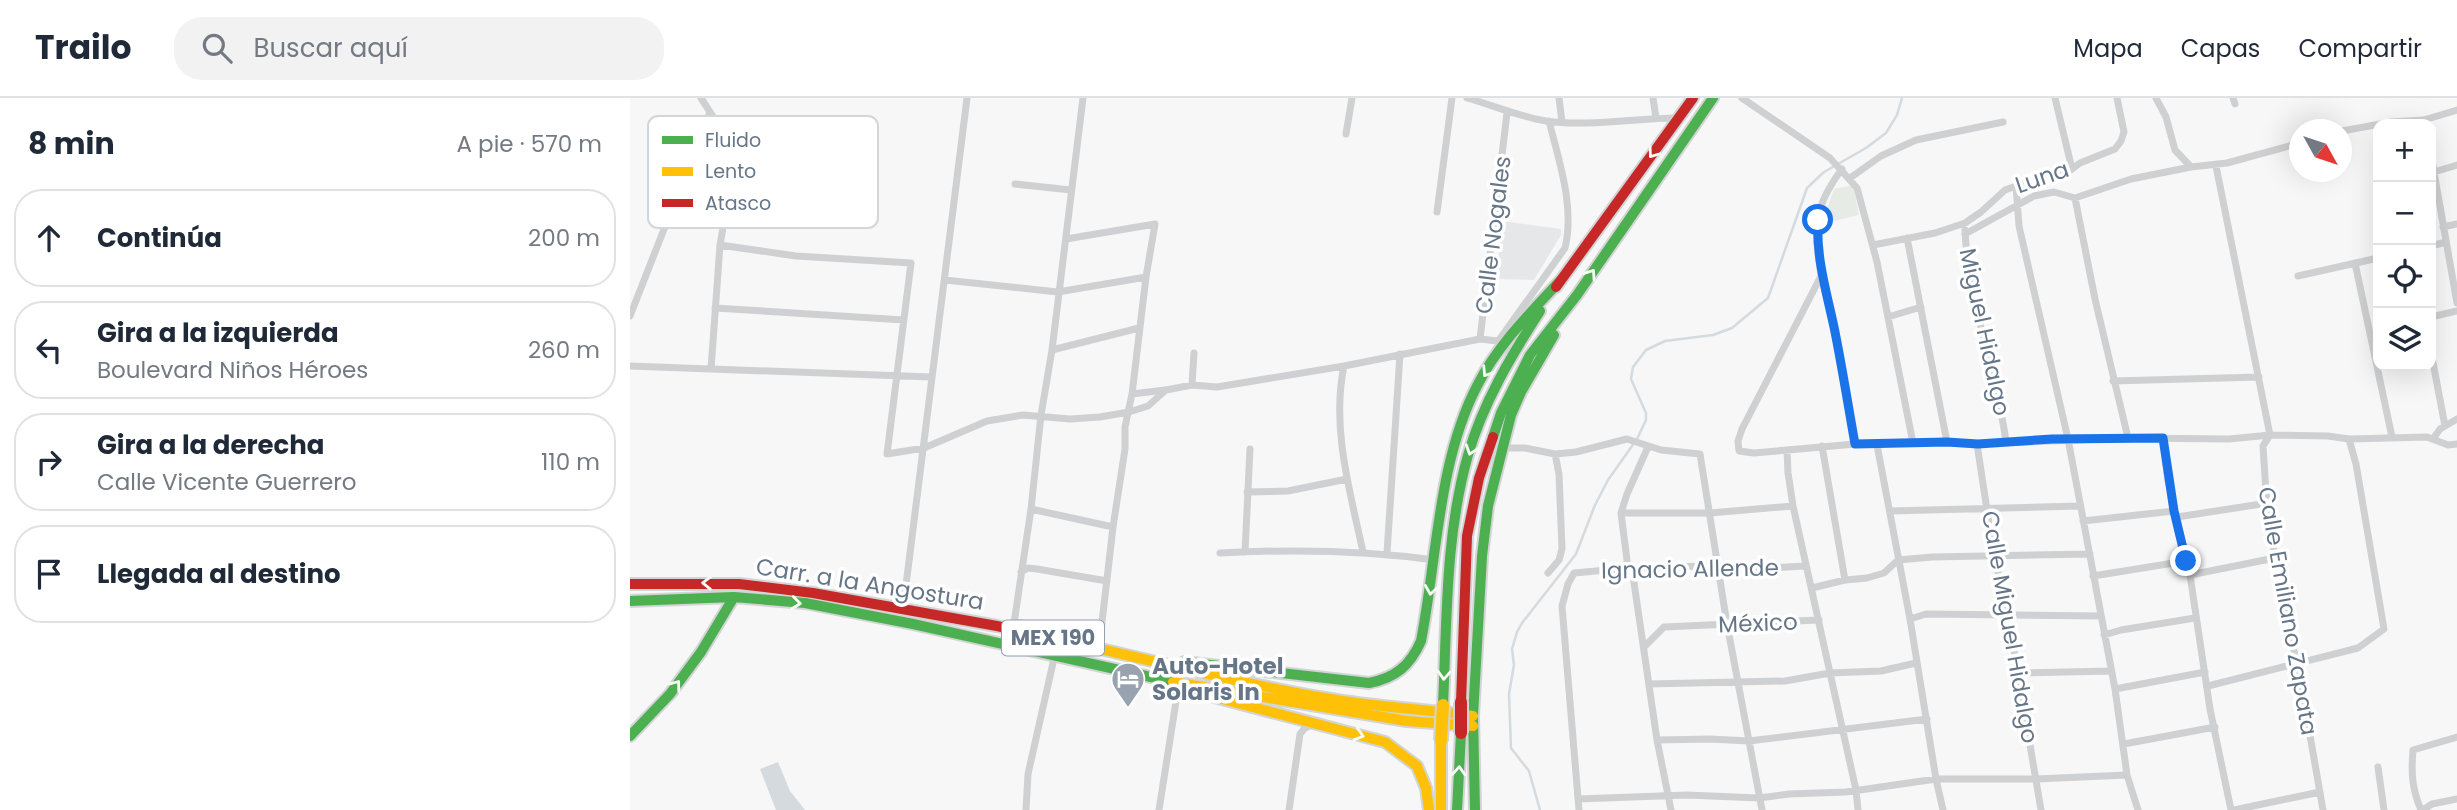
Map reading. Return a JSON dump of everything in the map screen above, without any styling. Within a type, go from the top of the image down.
[{"type":"main road","points":[[1441,810],[1441,741],[1453,532],[1463,474],[1496,383],[1512,353],[1560,281],[1693,98]]},
{"type":"main road","points":[[1475,810],[1469,725],[1461,702],[1467,536],[1489,445],[1514,383],[1530,355],[1577,295],[1713,98]]},
{"type":"main road","points":[[1152,660],[1229,666],[1356,683],[1385,680],[1405,668],[1421,641],[1455,446],[1471,398],[1502,341],[1560,281]]},
{"type":"main road","points":[[1457,810],[1469,725],[1484,533],[1501,448],[1521,393],[1577,295]]},
{"type":"main road","name":"Carr. a la Angostura","points":[[630,584],[739,584],[813,593],[1014,626],[1322,698],[1394,709],[1430,710],[1469,725]]},
{"type":"main road","points":[[630,736],[670,694],[701,652],[734,597]]},
{"type":"main road","name":"Carr. a la Angostura","points":[[630,601],[734,597],[805,603],[1055,654],[1175,682],[1407,722],[1469,725]]},
{"type":"main road","points":[[1175,682],[1198,694],[1385,742],[1417,766],[1426,788],[1429,810]]},
{"type":"street","points":[[701,98],[713,116]]},
{"type":"street","points":[[903,609],[967,98]]},
{"type":"street","points":[[1014,626],[1083,98]]},
{"type":"street","points":[[1346,134],[1352,98]]},
{"type":"street","points":[[1437,212],[1452,98]]},
{"type":"street","points":[[1468,98],[1484,100],[1507,113],[1549,121],[1679,118]]},
{"type":"street","points":[[1559,98],[1562,122]]},
{"type":"street","points":[[1653,98],[1656,118]]},
{"type":"street","points":[[1742,98],[1830,158],[1857,188],[1873,245],[1913,443]]},
{"type":"street","points":[[2055,98],[2072,169]]},
{"type":"street","name":"Luna","points":[[1965,223],[2005,190],[2035,179],[2064,174],[2115,149],[2124,132],[2116,98]]},
{"type":"street","points":[[2156,98],[2166,117],[2175,150],[2191,167]]},
{"type":"street","points":[[2432,119],[2457,110]]},
{"type":"street","points":[[708,116],[710,112]]},
{"type":"street","name":"Calle Nogales","points":[[1502,341],[1480,339],[1507,113]]},
{"type":"street","points":[[1502,341],[1564,248],[1569,231],[1563,174],[1549,121]]},
{"type":"street","points":[[1850,178],[1881,156],[1916,140],[2003,122]]},
{"type":"street","points":[[2352,129],[2373,125]]},
{"type":"street","points":[[1965,234],[2034,197],[2053,192],[2076,198],[2131,179],[2191,167],[2216,166],[2289,147]]},
{"type":"street","points":[[2436,171],[2457,165]]},
{"type":"street","name":"Calle Emiliano Zapata","points":[[2216,166],[2270,435],[2263,446],[2275,558],[2323,810]]},
{"type":"street","points":[[1840,167],[1820,203],[1816,243],[1855,444]]},
{"type":"street","points":[[2436,182],[2457,303]]},
{"type":"street","points":[[1015,184],[1071,190]]},
{"type":"street","points":[[2016,186],[2019,226],[2068,439],[2115,689],[2127,775],[2138,810]]},
{"type":"street","points":[[2076,198],[2113,381],[2128,438]]},
{"type":"street","points":[[1873,245],[1965,223]]},
{"type":"street","name":"Miguel Hidalgo","points":[[1965,223],[1975,300],[2006,442]]},
{"type":"street","points":[[1066,239],[1155,224],[1132,394],[1125,427],[1125,450],[1099,645]]},
{"type":"street","points":[[2443,226],[2457,224]]},
{"type":"street","points":[[630,316],[665,228]]},
{"type":"street","points":[[711,369],[723,228]]},
{"type":"street","points":[[1907,239],[1947,442]]},
{"type":"street","points":[[2435,245],[2446,242]]},
{"type":"street","points":[[720,245],[796,256],[911,263],[887,454],[924,448],[987,421],[1041,415],[1070,419],[1129,412],[1148,406],[1166,390]]},
{"type":"street","points":[[2298,276],[2373,259]]},
{"type":"street","points":[[2355,263],[2392,437]]},
{"type":"street","points":[[1821,276],[1742,429],[1738,441],[1739,451],[1754,453],[1855,444],[1978,444],[2128,438],[2229,439],[2270,435],[2349,439],[2427,437],[2457,444]]},
{"type":"street","points":[[945,280],[1058,292],[1146,277]]},
{"type":"street","points":[[1888,317],[1921,307]]},
{"type":"street","points":[[715,308],[904,320]]},
{"type":"street","points":[[2436,316],[2457,311]]},
{"type":"street","points":[[1052,350],[1139,328]]},
{"type":"street","points":[[1132,394],[1192,386],[1217,387],[1344,366],[1480,339]]},
{"type":"street","points":[[1192,386],[1194,353]]},
{"type":"street","points":[[1387,553],[1400,354]]},
{"type":"street","points":[[630,366],[931,377]]},
{"type":"street","points":[[1344,366],[1339,397],[1347,480],[1363,552]]},
{"type":"street","points":[[2435,371],[2445,426]]},
{"type":"street","points":[[2113,381],[2259,377]]},
{"type":"street","points":[[2433,439],[2445,426],[2457,419]]},
{"type":"street","points":[[2163,438],[2175,514],[2190,575],[2215,727],[2233,810],[2320,792]]},
{"type":"street","points":[[1501,448],[1525,448],[1555,454],[1576,452],[1627,439],[1648,447],[1700,454],[1727,624],[1762,810]]},
{"type":"street","points":[[2208,686],[2358,648],[2384,629],[2356,464],[2349,439]]},
{"type":"street","points":[[1877,444],[1943,810]]},
{"type":"street","name":"Calle Miguel Hidalgo","points":[[1978,444],[1994,556],[2008,615],[2041,810]]},
{"type":"street","points":[[1822,446],[1845,580]]},
{"type":"street","points":[[1648,447],[1626,494],[1621,513],[1657,740],[1671,810]]},
{"type":"street","points":[[1245,552],[1250,449]]},
{"type":"street","name":"México","points":[[1644,647],[1664,628],[1819,620],[1793,506],[1787,450]]},
{"type":"street","points":[[1548,573],[1559,560],[1562,549],[1559,474],[1555,454]]},
{"type":"street","points":[[1247,492],[1287,491],[1347,480]]},
{"type":"street","points":[[2083,521],[2268,503]]},
{"type":"street","points":[[1621,513],[1710,513],[1793,506]]},
{"type":"street","points":[[1890,511],[2080,506]]},
{"type":"street","points":[[1031,509],[1113,527]]},
{"type":"street","points":[[1220,553],[1310,549],[1387,553],[1436,561]]},
{"type":"street","points":[[1812,588],[1884,573],[1898,560],[1932,556],[2090,554]]},
{"type":"street","points":[[2190,575],[2275,558]]},
{"type":"street","points":[[2093,576],[2186,561]]},
{"type":"street","name":"Ignacio Allende","points":[[1578,800],[1562,606],[1574,573],[1707,566],[1718,571],[1805,566]]},
{"type":"street","points":[[1021,572],[1028,568],[1107,581]]},
{"type":"street","points":[[1910,619],[1926,614],[2101,616]]},
{"type":"street","points":[[2104,635],[2121,629],[2195,618]]},
{"type":"street","points":[[1819,620],[1858,810]]},
{"type":"street","points":[[1026,810],[1028,774],[1055,654]]},
{"type":"street","points":[[1649,684],[1785,681],[1830,673],[1881,671],[1916,663]]},
{"type":"street","points":[[2017,673],[2111,671]]},
{"type":"street","points":[[2115,689],[2205,672]]},
{"type":"street","points":[[1159,810],[1177,695],[1175,682]]},
{"type":"street","points":[[1289,810],[1300,734],[1297,723],[1290,717]]},
{"type":"street","points":[[1657,740],[1749,741],[1927,719]]},
{"type":"street","points":[[1300,734],[1305,728],[1316,723]]},
{"type":"street","points":[[2124,744],[2215,727]]},
{"type":"street","points":[[2457,737],[2413,750],[2411,776],[2414,794],[2422,810],[2432,804],[2457,799]]},
{"type":"street","points":[[2378,767],[2384,810]]},
{"type":"street","points":[[1579,810],[1578,800],[1667,796],[1759,798],[1856,790],[1936,779],[2127,775]]},
{"type":"shaded area","points":[[1853,185],[1859,215],[1822,224],[1834,189]]},
{"type":"shaded area","points":[[1501,221],[1561,229],[1561,235],[1534,280],[1497,279]]},
{"type":"shaded area","points":[[778,762],[790,791],[805,810],[776,810],[760,769]]},
{"type":"waterway","points":[[1540,810],[1529,771],[1511,748],[1509,694],[1514,665],[1512,649],[1522,623],[1576,554],[1608,480],[1637,439],[1646,420],[1646,413],[1631,379],[1633,367],[1646,350],[1665,341],[1713,335],[1732,328],[1768,298],[1807,188],[1824,172],[1886,133],[1897,115],[1902,98]]},
{"type":"traffic: fast","points":[[1493,437],[1501,413],[1530,355],[1577,295],[1713,98]]},
{"type":"traffic: fast","points":[[1184,662],[1369,683],[1387,678],[1407,664],[1421,641],[1446,478],[1464,415],[1494,357],[1560,281]]},
{"type":"traffic: fast","points":[[1443,705],[1451,548],[1460,486],[1482,417],[1499,380],[1540,311]]},
{"type":"traffic: fast","points":[[1475,810],[1473,716],[1482,556],[1488,506],[1511,415],[1554,335]]},
{"type":"traffic: fast","points":[[630,736],[670,694],[701,652],[734,597]]},
{"type":"traffic: fast","points":[[630,601],[734,597],[805,603],[913,624],[1173,682]]},
{"type":"traffic: fast","points":[[1457,810],[1461,733]]},
{"type":"traffic: slow","points":[[1091,647],[1295,693],[1362,704],[1473,716]]},
{"type":"traffic: slow","points":[[1173,682],[1407,721],[1473,726]]},
{"type":"traffic: slow","points":[[1192,691],[1385,742],[1417,766],[1426,788],[1429,810]]},
{"type":"traffic: slow","points":[[1441,741],[1443,705]]},
{"type":"traffic: slow","points":[[1441,741],[1441,810]]},
{"type":"traffic: jam","points":[[1556,287],[1693,98]]},
{"type":"traffic: jam","points":[[1461,702],[1467,536],[1479,478],[1493,437]]},
{"type":"traffic: jam","points":[[630,584],[739,584],[813,593],[997,626],[1091,647]]},
{"type":"traffic: jam","points":[[1461,702],[1461,733]]},
{"type":"place","name":"Auto-Hotel Solaris In","points":[[1128,709]]},
{"type":"route","points":[[1818,220],[1816,243],[1821,276],[1834,328],[1855,444],[1978,444],[2052,439],[2163,438],[2168,481],[2186,561]]}]
